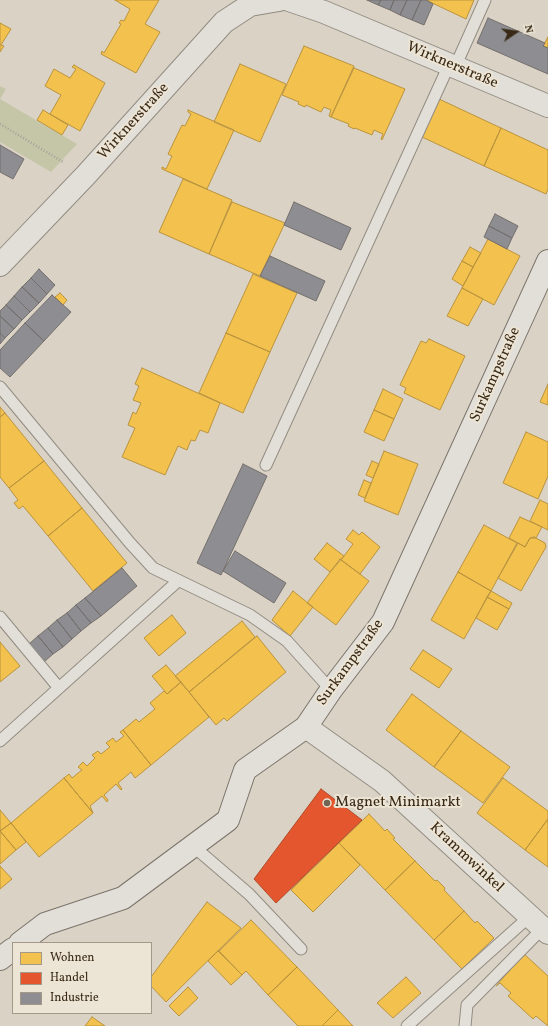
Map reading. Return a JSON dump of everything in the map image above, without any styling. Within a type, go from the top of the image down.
[{"type":"street","name":"Wirknerstraße","points":[[0,265],[86,175],[224,22],[250,5],[279,0]]},
{"type":"street","name":"Wirknerstraße","points":[[289,0],[326,6],[452,66],[548,106]]},
{"type":"street","name":"Surkampstraße","points":[[21,942],[45,924],[123,898],[228,820],[245,770],[306,727],[331,690],[383,622],[548,260]]},
{"type":"street","name":"Krammwinkel","points":[[306,727],[382,781],[540,926]]},
{"type":"street","points":[[0,958],[12,950]]},
{"type":"lane","points":[[266,464],[484,0]]},
{"type":"lane","points":[[0,387],[130,543],[153,568],[250,615],[287,641],[331,690]]},
{"type":"lane","points":[[0,741],[178,581]]},
{"type":"lane","points":[[0,617],[59,688]]},
{"type":"lane","points":[[193,846],[249,894],[301,949]]},
{"type":"lane","points":[[408,1026],[540,926]]},
{"type":"lane","points":[[464,1026],[468,1005],[540,926]]},
{"type":"path","points":[[0,124],[86,175]]},
{"type":"green space","points":[[0,86],[6,89],[0,99]]},
{"type":"green space","points":[[0,99],[77,144],[51,172],[0,142]]},
{"type":"building: Wohnen","points":[[115,0],[159,0],[145,24],[160,32],[136,73],[101,54],[102,51],[104,53],[121,24],[119,23],[121,20],[124,21],[130,9]]},
{"type":"building: Wohnen","points":[[426,0],[474,0],[466,19]]},
{"type":"building: Wohnen","points":[[0,23],[11,29],[1,45],[4,46],[0,52]]},
{"type":"building: Wohnen","points":[[548,37],[548,48],[543,46]]},
{"type":"building: Wohnen","points":[[304,46],[354,66],[331,117],[329,116],[331,110],[324,107],[321,112],[306,105],[305,107],[298,104],[299,102],[282,95]]},
{"type":"building: Wohnen","points":[[240,64],[286,84],[260,142],[214,122]]},
{"type":"building: Wohnen","points":[[74,65],[105,83],[80,131],[50,114],[61,95],[45,86],[54,69],[70,78],[76,69],[72,67]]},
{"type":"building: Wohnen","points":[[354,68],[405,89],[382,140],[383,134],[374,130],[372,135],[355,128],[354,129],[348,126],[349,124],[331,117]]},
{"type":"building: Wohnen","points":[[439,99],[501,128],[484,166],[422,137]]},
{"type":"building: Wohnen","points":[[43,110],[68,125],[62,135],[37,120]]},
{"type":"building: Wohnen","points":[[188,110],[234,130],[207,189],[162,169],[162,167],[166,169],[172,156],[168,154],[182,125],[185,126],[191,114]]},
{"type":"building: Wohnen","points":[[501,128],[548,150],[548,189],[546,194],[484,166]]},
{"type":"building: Wohnen","points":[[183,179],[232,200],[209,254],[159,232]]},
{"type":"building: Wohnen","points":[[232,202],[285,223],[260,276],[209,254]]},
{"type":"building: Wohnen","points":[[488,239],[520,256],[494,305],[462,288]]},
{"type":"building: Wohnen","points":[[470,247],[481,253],[473,267],[462,261]]},
{"type":"building: Wohnen","points":[[462,261],[473,267],[463,286],[452,279]]},
{"type":"building: Wohnen","points":[[253,274],[297,293],[270,352],[226,333]]},
{"type":"building: Wohnen","points":[[462,288],[483,299],[468,326],[447,316]]},
{"type":"building: Wohnen","points":[[60,293],[67,300],[63,305],[55,297]]},
{"type":"building: Wohnen","points":[[226,333],[270,352],[243,413],[199,393]]},
{"type":"building: Wohnen","points":[[429,339],[465,356],[440,410],[404,393],[406,388],[400,385],[421,341],[426,343]]},
{"type":"building: Wohnen","points":[[142,368],[220,403],[208,433],[200,430],[195,441],[191,440],[187,450],[178,446],[165,475],[122,457],[135,428],[128,425],[133,412],[136,414],[141,403],[133,400],[139,386],[135,384]]},
{"type":"building: Wohnen","points":[[548,384],[548,405],[540,402]]},
{"type":"building: Wohnen","points":[[383,389],[403,399],[394,419],[374,410]]},
{"type":"building: Wohnen","points":[[0,407],[5,413],[0,417]]},
{"type":"building: Wohnen","points":[[374,410],[394,419],[384,441],[364,432]]},
{"type":"building: Wohnen","points":[[5,413],[44,461],[9,488],[0,477],[0,417]]},
{"type":"building: Wohnen","points":[[526,432],[548,442],[548,476],[538,499],[503,483]]},
{"type":"building: Wohnen","points":[[384,451],[418,464],[398,515],[364,501]]},
{"type":"building: Wohnen","points":[[44,461],[82,508],[48,536],[23,506],[19,509],[14,503],[18,500],[9,488]]},
{"type":"building: Wohnen","points":[[372,461],[379,464],[373,478],[366,475]]},
{"type":"building: Wohnen","points":[[364,480],[371,483],[365,498],[358,495]]},
{"type":"building: Wohnen","points":[[540,500],[548,504],[548,530],[530,521]]},
{"type":"building: Wohnen","points":[[82,508],[127,563],[93,591],[48,536]]},
{"type":"building: Wohnen","points":[[520,517],[542,527],[536,538],[530,538],[525,547],[509,538]]},
{"type":"building: Wohnen","points":[[484,525],[517,543],[491,591],[458,572]]},
{"type":"building: Wohnen","points":[[353,530],[359,535],[362,532],[380,547],[360,574],[341,560],[353,544],[346,539]]},
{"type":"building: Wohnen","points":[[534,537],[545,543],[546,547],[521,591],[498,578],[518,543],[525,547],[530,538]]},
{"type":"building: Wohnen","points":[[327,543],[344,556],[330,572],[314,559]]},
{"type":"building: Wohnen","points":[[340,559],[369,581],[336,625],[307,603]]},
{"type":"building: Wohnen","points":[[458,572],[491,591],[464,639],[431,620]]},
{"type":"building: Wohnen","points":[[293,591],[313,607],[290,636],[272,620]]},
{"type":"building: Wohnen","points":[[491,591],[512,603],[509,609],[487,597]]},
{"type":"building: Wohnen","points":[[487,597],[509,609],[497,630],[476,618]]},
{"type":"building: Wohnen","points":[[172,615],[186,633],[159,656],[144,638]]},
{"type":"building: Wohnen","points":[[242,621],[255,637],[189,692],[175,676]]},
{"type":"building: Wohnen","points":[[257,636],[286,672],[227,721],[224,718],[216,725],[189,692]]},
{"type":"building: Wohnen","points":[[0,642],[20,666],[0,682]]},
{"type":"building: Wohnen","points":[[423,650],[452,669],[439,688],[410,669]]},
{"type":"building: Wohnen","points":[[166,665],[181,682],[167,694],[152,676]]},
{"type":"building: Wohnen","points":[[181,682],[209,717],[151,765],[123,730],[136,719],[139,722],[155,709],[150,703],[164,691],[167,694]]},
{"type":"building: Wohnen","points":[[412,694],[461,731],[434,767],[386,730]]},
{"type":"building: Wohnen","points":[[123,730],[151,765],[135,778],[131,772],[118,783],[122,789],[121,790],[116,784],[104,795],[108,800],[107,802],[102,796],[90,806],[93,813],[64,778],[69,774],[72,778],[82,770],[78,767],[83,762],[87,766],[95,758],[92,755],[98,751],[101,754],[110,747],[106,743],[113,738],[116,742],[124,736],[120,732]]},
{"type":"building: Wohnen","points":[[461,731],[510,767],[483,803],[434,767]]},
{"type":"building: Wohnen","points":[[64,778],[93,813],[39,857],[11,823]]},
{"type":"building: Wohnen","points":[[503,778],[548,811],[548,819],[525,850],[477,813]]},
{"type":"building: Wohnen","points":[[0,810],[11,823],[0,831]]},
{"type":"building: Wohnen","points":[[369,814],[385,831],[387,829],[395,838],[393,839],[415,861],[385,890],[339,843]]},
{"type":"building: Wohnen","points":[[548,819],[548,867],[525,850]]},
{"type":"building: Wohnen","points":[[11,823],[26,842],[16,850],[0,831]]},
{"type":"building: Wohnen","points":[[0,831],[16,850],[0,864]]},
{"type":"building: Wohnen","points":[[339,843],[360,865],[313,912],[291,890]]},
{"type":"building: Wohnen","points":[[415,861],[435,881],[437,880],[445,888],[444,890],[464,911],[434,940],[385,890]]},
{"type":"building: Wohnen","points":[[0,866],[12,879],[0,889]]},
{"type":"building: Wohnen","points":[[207,902],[241,928],[166,1002],[152,987],[152,976]]},
{"type":"building: Wohnen","points":[[464,911],[475,923],[477,921],[494,938],[462,969],[434,940]]},
{"type":"building: Wohnen","points":[[251,920],[297,967],[268,995],[246,971],[242,975],[219,951]]},
{"type":"building: Wohnen","points":[[218,951],[242,975],[231,985],[208,961]]},
{"type":"building: Wohnen","points":[[524,954],[548,976],[548,1026],[536,1016],[533,1019],[508,996],[511,993],[500,983],[496,986]]},
{"type":"building: Wohnen","points":[[297,967],[338,1010],[322,1026],[298,1026],[268,995]]},
{"type":"building: Wohnen","points":[[406,977],[421,993],[393,1018],[377,1003]]},
{"type":"building: Wohnen","points":[[188,987],[198,998],[179,1016],[169,1006]]},
{"type":"building: Wohnen","points":[[338,1010],[353,1026],[322,1026]]},
{"type":"building: Wohnen","points":[[92,1017],[105,1026],[85,1026]]},
{"type":"building: Handel","points":[[321,789],[362,820],[276,903],[254,879]]},
{"type":"building: Industrie","points":[[367,0],[381,0],[378,5]]},
{"type":"building: Industrie","points":[[381,0],[394,0],[390,10],[378,5]]},
{"type":"building: Industrie","points":[[394,0],[407,0],[400,15],[390,10]]},
{"type":"building: Industrie","points":[[407,0],[421,0],[412,20],[400,15]]},
{"type":"building: Industrie","points":[[421,0],[426,0],[433,4],[424,25],[412,20]]},
{"type":"building: Industrie","points":[[488,18],[545,43],[543,46],[548,48],[548,74],[477,43]]},
{"type":"building: Industrie","points":[[0,145],[24,159],[13,179],[0,172]]},
{"type":"building: Industrie","points":[[294,202],[351,228],[341,250],[284,225]]},
{"type":"building: Industrie","points":[[495,214],[518,226],[512,238],[489,226]]},
{"type":"building: Industrie","points":[[489,226],[512,238],[507,249],[484,237]]},
{"type":"building: Industrie","points":[[270,256],[325,281],[316,301],[260,276]]},
{"type":"building: Industrie","points":[[39,269],[55,285],[47,294],[31,278]]},
{"type":"building: Industrie","points":[[31,278],[47,294],[39,303],[22,287]]},
{"type":"building: Industrie","points":[[22,287],[39,303],[30,312],[14,296]]},
{"type":"building: Industrie","points":[[52,295],[71,312],[44,341],[25,323]]},
{"type":"building: Industrie","points":[[14,296],[30,312],[22,320],[6,305]]},
{"type":"building: Industrie","points":[[6,305],[22,320],[14,329],[0,316],[0,311]]},
{"type":"building: Industrie","points":[[0,316],[14,329],[5,338],[0,333]]},
{"type":"building: Industrie","points":[[25,323],[44,341],[10,377],[0,368],[0,350]]},
{"type":"building: Industrie","points":[[0,333],[5,338],[0,344]]},
{"type":"building: Industrie","points":[[243,464],[267,476],[221,575],[197,563]]},
{"type":"building: Industrie","points":[[235,551],[286,583],[274,603],[223,571]]},
{"type":"building: Industrie","points":[[122,568],[137,586],[101,616],[85,598]]},
{"type":"building: Industrie","points":[[85,598],[101,616],[91,623],[76,605]]},
{"type":"building: Industrie","points":[[76,605],[91,623],[81,631],[67,613]]},
{"type":"building: Industrie","points":[[67,613],[81,631],[72,639],[57,620]]},
{"type":"building: Industrie","points":[[57,620],[72,639],[63,647],[48,628]]},
{"type":"building: Industrie","points":[[48,628],[63,647],[53,654],[38,636]]},
{"type":"building: Industrie","points":[[38,636],[53,654],[44,662],[29,644]]},
{"type":"place","name":"Magnet Minimarkt","points":[[327,803]]}]
